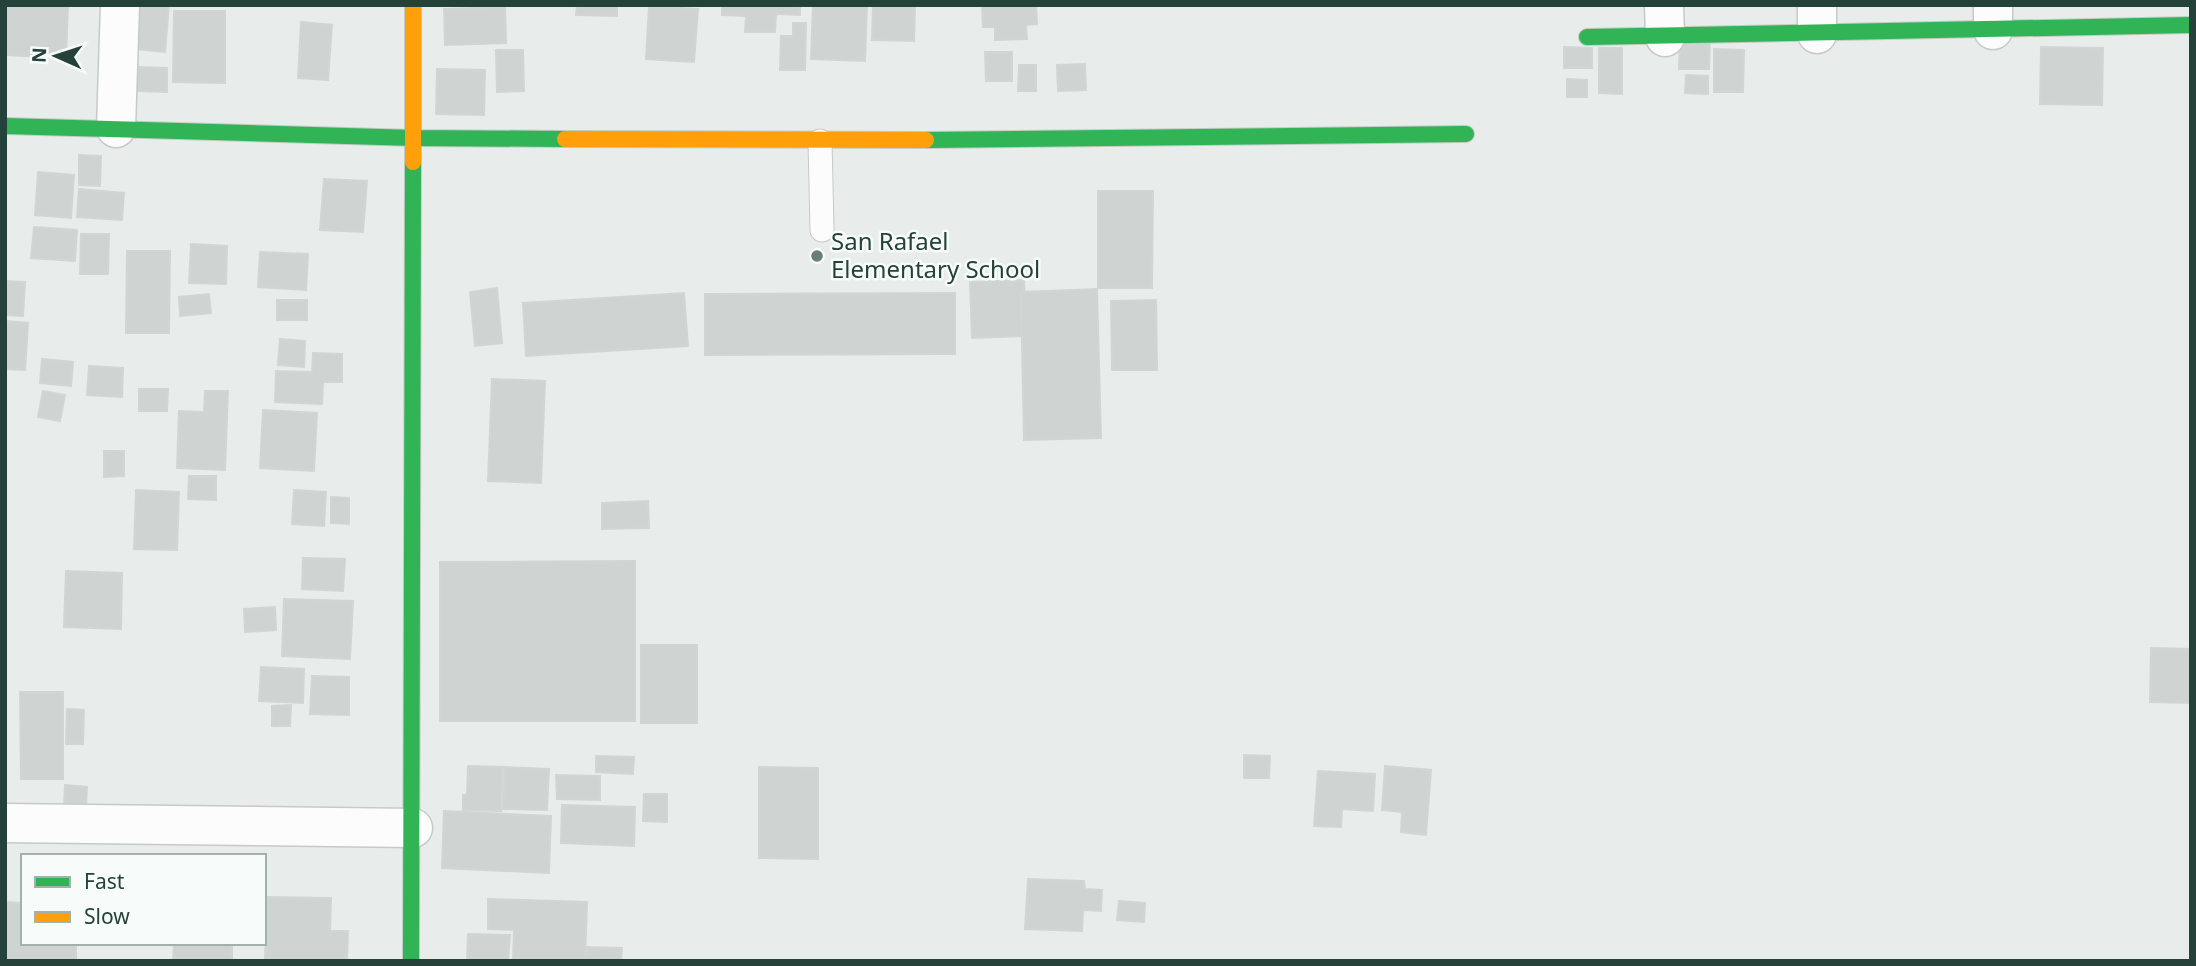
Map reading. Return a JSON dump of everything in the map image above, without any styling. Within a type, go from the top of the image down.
[{"type":"street","points":[[116,128],[120,5]]},
{"type":"street","points":[[411,961],[414,5]]},
{"type":"street","points":[[1587,37],[1665,21],[2179,19]]},
{"type":"street","points":[[5,126],[415,138],[820,141],[1466,134]]},
{"type":"street","points":[[5,823],[413,828]]},
{"type":"lane","points":[[820,141],[822,230]]},
{"type":"building","points":[[5,5],[68,5],[66,58],[5,55]]},
{"type":"building","points":[[129,5],[169,5],[165,52],[125,48]]},
{"type":"building","points":[[577,5],[617,5],[617,16],[576,15]]},
{"type":"building","points":[[722,5],[800,5],[800,15],[776,14],[775,32],[745,32],[746,16],[722,15]]},
{"type":"building","points":[[813,5],[867,5],[865,61],[811,59]]},
{"type":"building","points":[[873,5],[915,5],[914,41],[872,40]]},
{"type":"building","points":[[982,5],[1036,5],[1037,24],[1026,25],[1027,39],[995,40],[995,27],[983,27]]},
{"type":"building","points":[[649,6],[698,9],[694,62],[646,59]]},
{"type":"building","points":[[505,7],[506,43],[445,45],[444,9]]},
{"type":"building","points":[[174,11],[225,11],[225,83],[173,82]]},
{"type":"building","points":[[301,22],[332,25],[328,80],[298,78]]},
{"type":"building","points":[[793,23],[806,23],[805,70],[780,70],[781,36],[793,36]]},
{"type":"building","points":[[1680,40],[1710,40],[1709,69],[1679,69]]},
{"type":"building","points":[[1564,47],[1592,48],[1592,68],[1564,68]]},
{"type":"building","points":[[2041,47],[2103,48],[2102,105],[2040,104]]},
{"type":"building","points":[[1599,48],[1622,48],[1622,94],[1599,93]]},
{"type":"building","points":[[1714,49],[1744,50],[1743,92],[1714,92]]},
{"type":"building","points":[[496,50],[523,50],[524,91],[497,92]]},
{"type":"building","points":[[985,52],[1012,52],[1012,81],[986,81]]},
{"type":"building","points":[[1085,64],[1086,90],[1058,91],[1057,65]]},
{"type":"building","points":[[1019,65],[1036,65],[1036,91],[1018,91]]},
{"type":"building","points":[[138,67],[167,68],[167,92],[137,91]]},
{"type":"building","points":[[437,69],[485,70],[484,115],[436,114]]},
{"type":"building","points":[[1686,75],[1708,76],[1708,94],[1685,93]]},
{"type":"building","points":[[1567,79],[1587,80],[1587,97],[1567,97]]},
{"type":"building","points":[[79,155],[101,156],[100,186],[79,185]]},
{"type":"building","points":[[38,172],[74,175],[71,218],[35,215]]},
{"type":"building","points":[[324,179],[367,181],[363,232],[320,230]]},
{"type":"building","points":[[79,189],[124,193],[122,220],[77,217]]},
{"type":"building","points":[[1098,191],[1153,191],[1152,288],[1098,288]]},
{"type":"building","points":[[34,227],[77,230],[75,261],[31,258]]},
{"type":"building","points":[[81,234],[109,234],[108,274],[80,274]]},
{"type":"building","points":[[191,244],[227,246],[226,284],[189,283]]},
{"type":"building","points":[[127,251],[170,251],[169,333],[126,333]]},
{"type":"building","points":[[260,252],[308,254],[306,290],[258,287]]},
{"type":"building","points":[[1024,280],[1026,336],[972,338],[970,282]]},
{"type":"building","points":[[5,281],[25,282],[23,316],[5,315]]},
{"type":"building","points":[[497,288],[502,343],[475,346],[470,292]]},
{"type":"building","points":[[1097,289],[1101,438],[1024,440],[1021,292]]},
{"type":"building","points":[[684,293],[688,346],[526,356],[523,303]]},
{"type":"building","points":[[955,293],[955,354],[705,355],[705,294]]},
{"type":"building","points":[[209,294],[211,313],[180,316],[179,297]]},
{"type":"building","points":[[277,300],[307,300],[307,320],[277,320]]},
{"type":"building","points":[[1156,300],[1157,370],[1112,370],[1111,301]]},
{"type":"building","points":[[5,321],[28,323],[25,370],[5,369]]},
{"type":"building","points":[[280,339],[305,341],[304,367],[278,365]]},
{"type":"building","points":[[313,353],[342,354],[342,382],[323,382],[322,404],[275,402],[276,371],[312,372]]},
{"type":"building","points":[[42,359],[73,362],[71,386],[40,383]]},
{"type":"building","points":[[89,366],[123,368],[122,397],[87,395]]},
{"type":"building","points":[[492,379],[545,381],[541,483],[488,481]]},
{"type":"building","points":[[139,389],[168,389],[167,411],[139,411]]},
{"type":"building","points":[[43,391],[65,395],[60,421],[38,417]]},
{"type":"building","points":[[205,391],[228,391],[225,470],[177,468],[179,411],[204,412]]},
{"type":"building","points":[[263,410],[317,413],[314,471],[260,468]]},
{"type":"building","points":[[104,451],[124,451],[124,476],[104,477]]},
{"type":"building","points":[[189,476],[216,476],[216,500],[188,499]]},
{"type":"building","points":[[136,490],[179,492],[177,550],[134,549]]},
{"type":"building","points":[[294,490],[326,492],[324,526],[292,524]]},
{"type":"building","points":[[331,497],[349,498],[349,524],[331,523]]},
{"type":"building","points":[[648,501],[649,528],[602,529],[602,503]]},
{"type":"building","points":[[303,558],[345,559],[343,591],[302,589]]},
{"type":"building","points":[[635,561],[635,721],[440,721],[440,562]]},
{"type":"building","points":[[66,571],[122,573],[121,629],[64,627]]},
{"type":"building","points":[[284,599],[353,601],[350,659],[282,656]]},
{"type":"building","points":[[275,607],[276,630],[245,632],[244,609]]},
{"type":"building","points":[[641,645],[697,645],[697,723],[641,723]]},
{"type":"building","points":[[2151,648],[2191,649],[2191,703],[2150,702]]},
{"type":"building","points":[[261,667],[304,669],[303,703],[259,701]]},
{"type":"building","points":[[312,676],[349,677],[349,715],[310,714]]},
{"type":"building","points":[[20,692],[63,692],[63,779],[21,779]]},
{"type":"building","points":[[291,705],[290,726],[272,726],[272,706]]},
{"type":"building","points":[[67,709],[84,710],[83,744],[66,744]]},
{"type":"building","points":[[1244,755],[1270,756],[1269,778],[1244,778]]},
{"type":"building","points":[[596,756],[634,757],[633,774],[596,772]]},
{"type":"building","points":[[468,766],[503,767],[501,811],[463,810],[463,795],[467,795]]},
{"type":"building","points":[[1385,766],[1431,770],[1426,835],[1401,832],[1402,812],[1382,810]]},
{"type":"building","points":[[505,767],[549,769],[547,810],[503,809]]},
{"type":"building","points":[[759,767],[818,768],[818,859],[759,858]]},
{"type":"building","points":[[1318,771],[1375,774],[1373,811],[1342,809],[1341,827],[1314,826]]},
{"type":"building","points":[[556,775],[600,776],[600,800],[557,799]]},
{"type":"building","points":[[65,785],[87,787],[86,808],[64,807]]},
{"type":"building","points":[[644,794],[667,794],[667,822],[643,821]]},
{"type":"building","points":[[562,805],[635,807],[634,846],[561,843]]},
{"type":"building","points":[[444,811],[551,816],[549,873],[442,868]]},
{"type":"building","points":[[1028,879],[1084,881],[1085,889],[1102,890],[1101,911],[1083,910],[1082,931],[1025,929]]},
{"type":"building","points":[[267,897],[331,898],[330,931],[348,931],[347,961],[265,961]]},
{"type":"building","points":[[488,899],[587,902],[585,961],[513,961],[514,930],[488,929]]},
{"type":"building","points":[[1119,901],[1145,903],[1144,922],[1117,920]]},
{"type":"building","points":[[5,902],[21,903],[21,945],[76,945],[76,961],[5,961]]},
{"type":"building","points":[[468,934],[510,935],[508,961],[467,961]]},
{"type":"building","points":[[174,945],[232,945],[232,961],[173,961]]},
{"type":"building","points":[[587,947],[622,948],[621,961],[586,961]]},
{"type":"traffic: fast","points":[[1587,37],[2191,25]]},
{"type":"traffic: fast","points":[[5,126],[414,138],[565,139]]},
{"type":"traffic: fast","points":[[926,140],[1466,134]]},
{"type":"traffic: fast","points":[[411,961],[413,162]]},
{"type":"traffic: slow","points":[[413,5],[413,162]]},
{"type":"traffic: slow","points":[[565,139],[926,140]]},
{"type":"place","name":"San Rafael Elementary School","points":[[817,256]]}]
